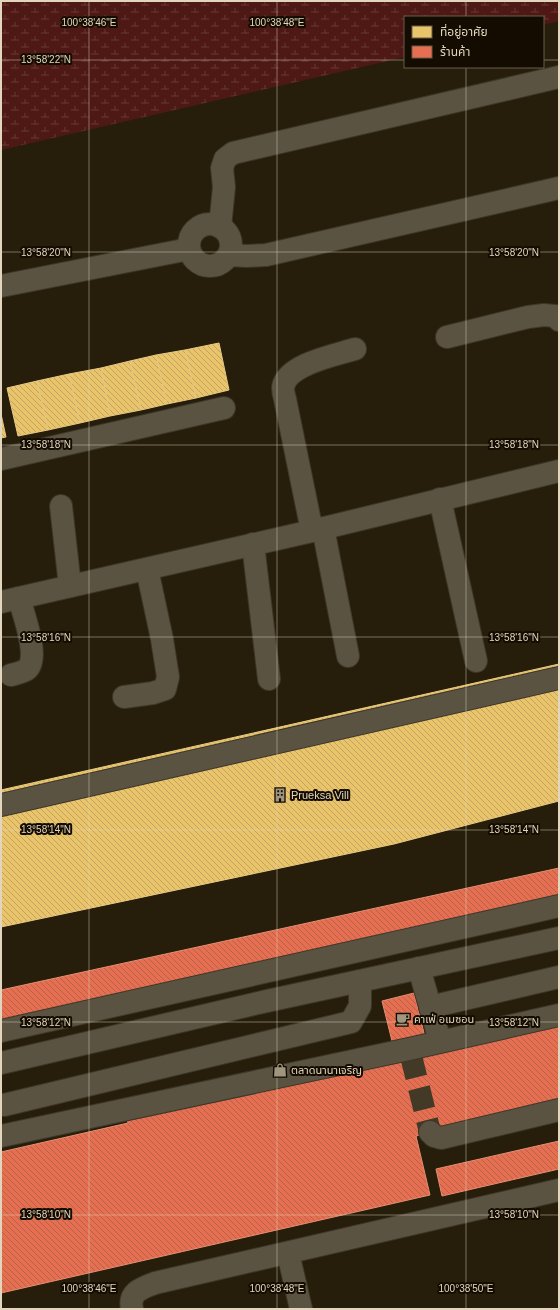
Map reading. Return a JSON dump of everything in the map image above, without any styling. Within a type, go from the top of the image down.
[{"type":"street","points":[[220,226],[224,187],[222,168],[225,159],[233,153],[559,77]]},
{"type":"street","points":[[229,255],[266,255],[559,188]]},
{"type":"street","points":[[209,224],[220,226],[229,236],[231,242],[229,255],[224,262],[216,266],[207,267],[198,264],[192,257],[189,249],[189,240],[191,235],[199,227],[209,224]]},
{"type":"street","points":[[1,286],[189,249]]},
{"type":"street","points":[[447,337],[528,317],[544,315],[555,316],[559,320]]},
{"type":"street","points":[[348,656],[283,387],[289,376],[303,366],[355,349]]},
{"type":"street","points":[[1,459],[224,408]]},
{"type":"street","points":[[11,675],[26,669],[32,660],[32,649],[10,600],[318,530],[559,470]]},
{"type":"street","points":[[440,499],[476,661]]},
{"type":"street","points":[[61,506],[70,586]]},
{"type":"street","points":[[253,544],[269,679]]},
{"type":"street","points":[[124,697],[153,693],[165,688],[168,677],[162,639],[147,569]]},
{"type":"street","points":[[1,805],[559,678]]},
{"type":"street","points":[[1,1031],[559,906]]},
{"type":"street","points":[[1,1063],[360,981],[559,938]]},
{"type":"street","points":[[419,968],[440,1041]]},
{"type":"street","points":[[430,1007],[559,977]]},
{"type":"street","points":[[360,981],[360,1006],[351,1022],[2,1100],[5,1135],[410,1052],[440,1041],[559,1015]]},
{"type":"street","points":[[430,1132],[434,1136],[441,1138],[559,1110]]},
{"type":"street","points":[[132,1309],[130,1302],[134,1294],[155,1283],[559,1190]]},
{"type":"street","points":[[288,1253],[301,1309]]},
{"type":"green space","points":[[1,1],[559,1],[559,21],[544,25],[544,16],[404,16],[404,57],[1,150]]},
{"type":"building: ที่อยู่อาศัย","points":[[219,343],[229,390],[196,398],[185,350]]},
{"type":"building: ที่อยู่อาศัย","points":[[185,350],[196,398],[167,404],[156,355]]},
{"type":"building: ที่อยู่อาศัย","points":[[156,355],[167,404],[141,410],[130,361]]},
{"type":"building: ที่อยู่อาศัย","points":[[130,361],[141,410],[110,416],[101,368]]},
{"type":"building: ที่อยู่อาศัย","points":[[101,368],[110,416],[80,423],[69,374]]},
{"type":"building: ที่อยู่อาศัย","points":[[69,374],[80,423],[48,430],[37,381]]},
{"type":"building: ที่อยู่อาศัย","points":[[37,381],[48,430],[18,436],[7,388]]},
{"type":"building: ที่อยู่อาศัย","points":[[1,414],[6,437],[1,438]]},
{"type":"building: ที่อยู่อาศัย","name":"Prueksa Vill","points":[[559,664],[559,801],[394,844],[1,927],[1,790]]},
{"type":"building: ร้านค้า","points":[[559,868],[559,902],[1,1024],[1,990]]},
{"type":"building: ร้านค้า","name":"คาเฟ่ อเมซอน","points":[[414,993],[425,1037],[393,1045],[382,1001]]},
{"type":"building: ร้านค้า","points":[[559,1022],[559,1103],[416,1136],[430,1195],[1,1293],[1,1152],[128,1123],[127,1118]]},
{"type":"building: ร้านค้า","points":[[559,1141],[559,1169],[442,1196],[436,1169]]},
{"type":"tunnel","points":[[411,1056],[430,1132]]},
{"type":"place","name":"Prueksa Vill","points":[[280,795]]},
{"type":"place","name":"คาเฟ่ อเมซอน","points":[[403,1019]]},
{"type":"place","name":"ตลาดนานาเจริญ","points":[[280,1070]]}]
